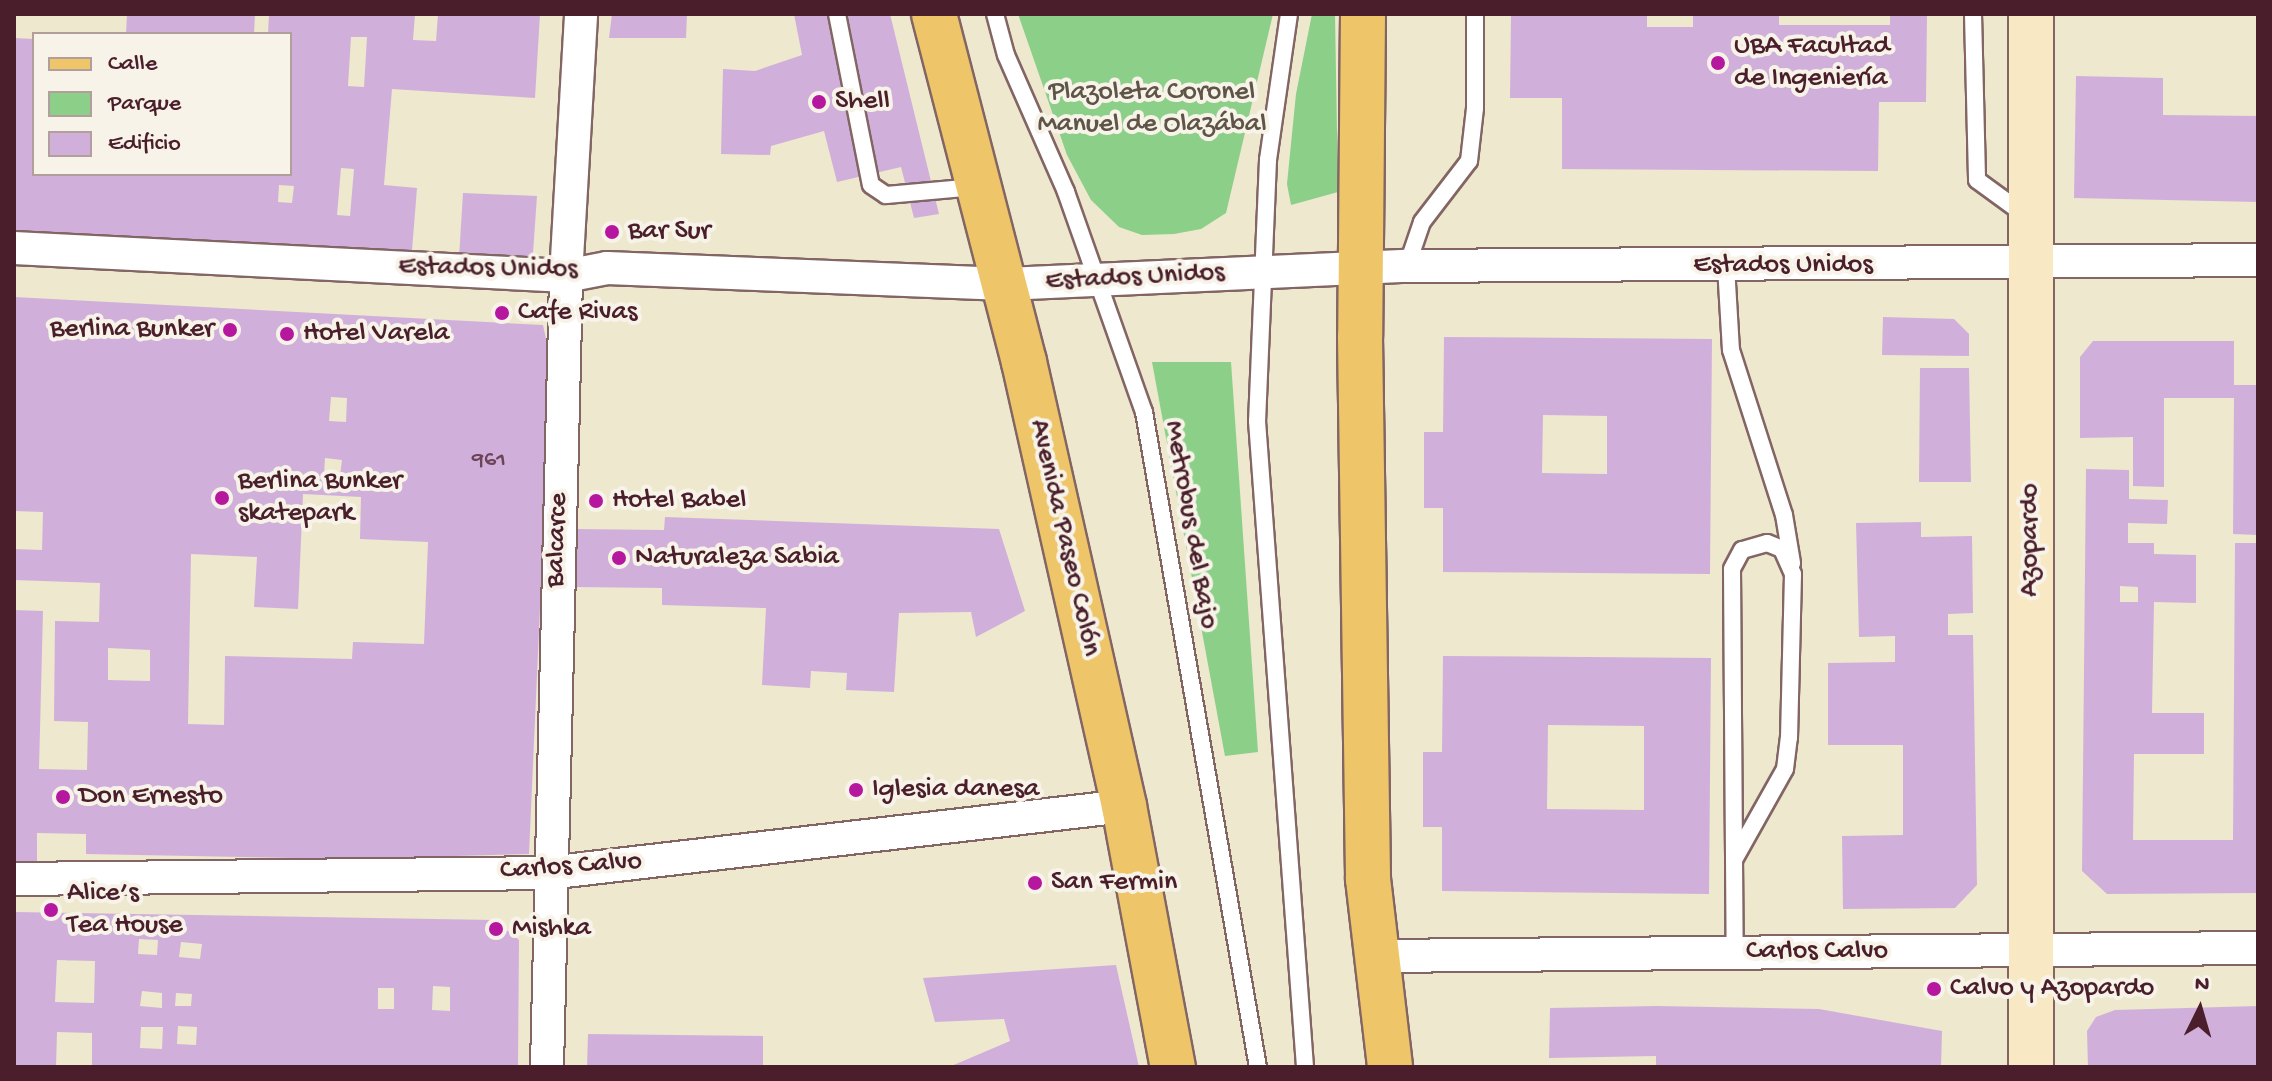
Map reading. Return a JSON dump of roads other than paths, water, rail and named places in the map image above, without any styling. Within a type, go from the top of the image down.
[{"type":"main road","name":"Avenida Paseo Colón","points":[[934,14],[1005,284],[1124,806],[1173,1067]]},
{"type":"main road","points":[[1363,14],[1362,267],[1368,879],[1390,1067]]},
{"type":"street","name":"Balcarce","points":[[547,1067],[548,873],[566,276],[581,14]]},
{"type":"street","name":"Azopardo","points":[[2031,14],[2031,1067]]},
{"type":"street","name":"Estados Unidos","points":[[14,248],[566,276],[607,268],[1005,284],[1407,266],[2032,265],[2258,260]]},
{"type":"street","name":"Carlos Calvo","points":[[14,879],[548,873],[1124,806]]},
{"type":"street","name":"Carlos Calvo","points":[[1376,956],[2258,948]]},
{"type":"lane","points":[[837,14],[871,185],[886,195],[978,187]]},
{"type":"lane","name":"Metrobus del Bajo","points":[[995,14],[1006,55],[1066,192],[1144,412],[1258,1067]]},
{"type":"lane","points":[[1289,14],[1268,160],[1257,421],[1305,1067]]},
{"type":"lane","points":[[1407,266],[1422,222],[1469,161],[1475,108],[1475,14]]},
{"type":"lane","points":[[1973,14],[1977,180],[2032,220]]},
{"type":"lane","points":[[1726,266],[1731,350],[1784,515],[1792,565],[1785,769],[1735,858]]},
{"type":"lane","points":[[1735,953],[1732,569],[1742,550],[1760,542],[1782,549],[1792,565]]},
{"type":"place","name":"UBA Facultad de Ingeniería","points":[[1718,63]]},
{"type":"place","name":"Shell","points":[[819,102]]},
{"type":"place","name":"Bar Sur","points":[[612,232]]},
{"type":"place","name":"Cafe Rivas","points":[[502,313]]},
{"type":"place","name":"Berlina Bunker","points":[[230,330]]},
{"type":"place","name":"Hotel Varela","points":[[287,334]]},
{"type":"place","name":"Berlina Bunker skatepark","points":[[222,498]]},
{"type":"place","name":"Hotel Babel","points":[[596,501]]},
{"type":"place","name":"Naturaleza Sabia","points":[[619,558]]},
{"type":"place","name":"Iglesia danesa","points":[[856,790]]},
{"type":"place","name":"Don Ernesto","points":[[63,797]]},
{"type":"place","name":"San Fermin","points":[[1035,883]]},
{"type":"place","name":"Alice’s Tea House","points":[[51,910]]},
{"type":"place","name":"Mishka","points":[[496,929]]},
{"type":"place","name":"Calvo y Azopardo","points":[[1934,989]]},
{"type":"park label","name":"Plazoleta Coronel Manuel de Olazábal","points":[[1152,109]]}]
